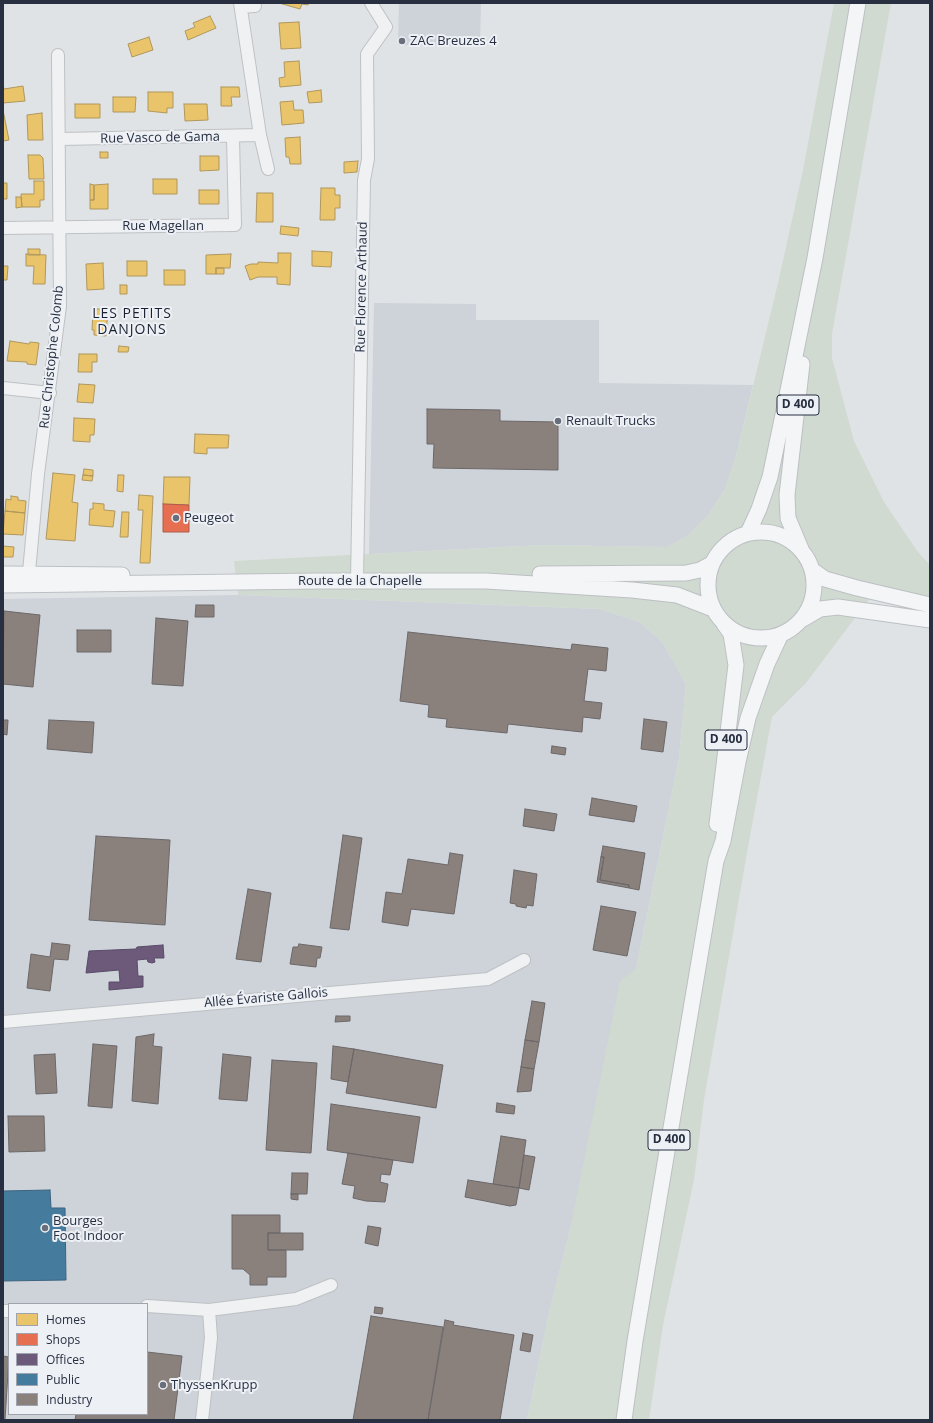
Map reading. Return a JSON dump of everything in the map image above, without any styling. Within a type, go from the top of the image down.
[{"type":"main road","name":"D 400","points":[[748,533],[759,509],[770,477],[815,258],[858,3]]},
{"type":"main road","name":"D 400","points":[[801,549],[788,518],[787,495],[815,258]]},
{"type":"main road","points":[[800,620],[810,605],[814,588],[812,570],[801,549],[790,540],[777,534],[762,531],[748,533],[733,539],[720,550],[711,564],[707,579],[708,595],[713,610],[723,622],[736,632],[751,637],[766,638],[782,634],[800,620],[820,609],[838,607],[930,620]]},
{"type":"main road","name":"Route de la Chapelle","points":[[3,586],[28,580],[667,574],[693,572],[711,564]]},
{"type":"main road","points":[[812,570],[825,579],[930,605]]},
{"type":"main road","name":"Route de la Chapelle","points":[[3,574],[28,580]]},
{"type":"main road","name":"Route de la Chapelle","points":[[357,578],[486,581],[632,590],[677,595],[713,610]]},
{"type":"main road","name":"D 400","points":[[716,861],[715,839],[736,665],[731,634],[723,622]]},
{"type":"main road","name":"D 400","points":[[624,1420],[635,1341],[716,861],[723,841],[748,718],[767,664],[782,634]]},
{"type":"street","name":"Rue Florence Arthaud","points":[[357,578],[364,180],[368,159],[367,54],[386,27],[371,3]]},
{"type":"street","points":[[255,6],[240,5],[260,135],[268,168]]},
{"type":"street","name":"Rue Christophe Colomb","points":[[28,580],[38,474],[50,393],[60,306],[60,139],[58,55]]},
{"type":"street","name":"Rue Vasco de Gama","points":[[60,139],[233,137],[260,135]]},
{"type":"street","name":"Rue Magellan","points":[[3,228],[60,226],[235,225],[233,137]]},
{"type":"street","points":[[3,388],[50,393]]},
{"type":"street","name":"Allée Évariste Gallois","points":[[3,1022],[488,979],[524,960]]},
{"type":"street","points":[[148,1306],[209,1310],[296,1299],[331,1285]]},
{"type":"street","points":[[202,1420],[210,1338],[209,1310]]},
{"type":"shaded area","points":[[399,3],[481,3],[480,46],[398,45]]},
{"type":"shaded area","points":[[834,3],[891,3],[832,334],[832,358],[854,441],[884,502],[918,552],[930,565],[930,601],[876,590],[806,683],[772,717],[704,1100],[694,1180],[663,1325],[649,1420],[527,1420],[549,1313],[570,1230],[620,981],[636,969],[679,758],[686,684],[663,643],[640,622],[600,609],[238,595],[234,561],[542,545],[667,547],[686,537],[709,514],[725,489],[736,456],[778,283],[803,170]]},
{"type":"shaded area","name":"Renault Trucks","points":[[374,303],[476,304],[476,320],[599,320],[599,383],[753,385],[736,456],[725,489],[709,514],[686,537],[667,547],[542,545],[369,554]]},
{"type":"shaded area","points":[[238,595],[600,609],[640,622],[663,643],[686,684],[679,758],[636,969],[549,1313],[527,1420],[3,1420],[3,599]]},
{"type":"building: Homes","points":[[279,3],[309,3],[308,5],[302,4],[300,9]]},
{"type":"building: Homes","points":[[210,16],[216,28],[188,40],[185,31],[195,27],[193,23]]},
{"type":"building: Homes","points":[[299,22],[301,48],[281,49],[279,23]]},
{"type":"building: Homes","points":[[149,37],[153,50],[132,57],[128,44]]},
{"type":"building: Homes","points":[[299,61],[301,85],[280,87],[279,78],[285,77],[284,62]]},
{"type":"building: Homes","points":[[3,84],[4,89],[23,86],[25,101],[3,103]]},
{"type":"building: Homes","points":[[221,87],[239,87],[240,97],[231,97],[232,106],[221,106]]},
{"type":"building: Homes","points":[[321,90],[322,102],[309,103],[307,92]]},
{"type":"building: Homes","points":[[148,92],[173,92],[173,108],[167,108],[167,113],[148,111]]},
{"type":"building: Homes","points":[[113,97],[136,97],[135,112],[113,112]]},
{"type":"building: Homes","points":[[293,101],[294,110],[303,110],[304,123],[282,125],[280,102]]},
{"type":"building: Homes","points":[[75,104],[100,104],[100,118],[75,118]]},
{"type":"building: Homes","points":[[184,104],[207,104],[208,120],[185,121]]},
{"type":"building: Homes","points":[[3,110],[9,140],[3,141]]},
{"type":"building: Homes","points":[[42,113],[43,140],[28,140],[27,115]]},
{"type":"building: Homes","points":[[300,137],[301,164],[290,164],[289,157],[286,157],[285,138]]},
{"type":"building: Homes","points":[[100,152],[108,152],[108,158],[100,158]]},
{"type":"building: Homes","points":[[28,155],[40,155],[43,158],[44,179],[29,179]]},
{"type":"building: Homes","points":[[200,156],[219,156],[219,170],[200,171]]},
{"type":"building: Homes","points":[[358,161],[357,172],[344,173],[344,162]]},
{"type":"building: Homes","points":[[153,179],[177,179],[177,194],[153,194]]},
{"type":"building: Homes","points":[[34,181],[44,181],[44,200],[40,200],[40,207],[22,207],[21,194],[34,194]]},
{"type":"building: Homes","points":[[3,183],[7,183],[7,199],[3,199]]},
{"type":"building: Homes","points":[[90,184],[94,185],[94,200],[90,200]]},
{"type":"building: Homes","points":[[108,184],[108,209],[90,209],[90,200],[94,200],[94,185]]},
{"type":"building: Homes","points":[[321,188],[335,188],[335,195],[340,195],[340,208],[335,208],[335,220],[320,220]]},
{"type":"building: Homes","points":[[199,190],[219,190],[219,204],[199,204]]},
{"type":"building: Homes","points":[[257,193],[273,193],[273,222],[256,222]]},
{"type":"building: Homes","points":[[16,197],[21,197],[22,207],[16,208]]},
{"type":"building: Homes","points":[[281,226],[299,228],[298,236],[280,234]]},
{"type":"building: Homes","points":[[28,249],[40,249],[40,255],[28,255]]},
{"type":"building: Homes","points":[[312,251],[332,252],[331,267],[312,266]]},
{"type":"building: Homes","points":[[278,253],[291,253],[290,285],[277,284],[277,277],[258,277],[250,280],[245,266],[258,264],[258,262],[278,263]]},
{"type":"building: Homes","points":[[26,254],[46,255],[45,284],[33,284],[34,266],[26,266]]},
{"type":"building: Homes","points":[[231,254],[230,268],[216,268],[216,274],[206,274],[206,255]]},
{"type":"building: Homes","points":[[127,261],[147,261],[147,276],[127,276]]},
{"type":"building: Homes","points":[[103,263],[104,289],[87,290],[86,264]]},
{"type":"building: Homes","points":[[3,266],[8,266],[7,280],[3,280]]},
{"type":"building: Homes","points":[[216,268],[224,268],[224,274],[216,274]]},
{"type":"building: Homes","points":[[164,270],[185,270],[185,285],[164,285]]},
{"type":"building: Homes","points":[[120,285],[127,285],[127,294],[120,294]]},
{"type":"building: Homes","points":[[93,309],[108,309],[106,336],[94,335],[94,330],[92,330]]},
{"type":"building: Homes","points":[[10,341],[29,344],[30,342],[39,343],[36,365],[27,364],[27,362],[7,361]]},
{"type":"building: Homes","points":[[119,346],[129,347],[128,352],[118,352]]},
{"type":"building: Homes","points":[[79,354],[97,354],[97,362],[92,362],[92,372],[78,372]]},
{"type":"building: Homes","points":[[79,384],[95,385],[93,403],[77,402]]},
{"type":"building: Homes","points":[[74,418],[95,419],[94,435],[90,435],[90,442],[73,441]]},
{"type":"building: Homes","points":[[195,434],[229,435],[228,448],[207,448],[207,454],[194,453]]},
{"type":"building: Homes","points":[[84,469],[93,470],[93,476],[83,475]]},
{"type":"building: Homes","points":[[53,473],[75,475],[72,502],[78,503],[75,541],[46,539]]},
{"type":"building: Homes","points":[[83,475],[93,476],[92,481],[82,480]]},
{"type":"building: Homes","points":[[118,475],[124,475],[123,492],[117,491]]},
{"type":"building: Homes","points":[[164,477],[190,477],[189,505],[163,504]]},
{"type":"building: Homes","points":[[139,495],[153,496],[150,563],[140,563],[143,510],[138,510]]},
{"type":"building: Homes","points":[[11,496],[18,497],[18,500],[26,501],[25,513],[5,511],[6,499],[11,500]]},
{"type":"building: Homes","points":[[93,503],[104,504],[104,510],[115,511],[113,527],[89,525],[90,509],[93,509]]},
{"type":"building: Homes","points":[[5,511],[25,513],[23,535],[3,534]]},
{"type":"building: Homes","points":[[122,512],[129,512],[128,537],[120,537]]},
{"type":"building: Homes","points":[[3,546],[14,547],[13,557],[3,557]]},
{"type":"building: Shops","name":"Peugeot","points":[[163,504],[189,505],[189,532],[163,532]]},
{"type":"building: Offices","points":[[163,945],[164,958],[154,958],[155,962],[152,963],[148,962],[147,959],[137,960],[138,976],[143,976],[143,987],[109,990],[109,982],[120,982],[119,970],[86,973],[89,951],[136,949],[137,947]]},
{"type":"building: Public","points":[[50,1190],[51,1208],[65,1208],[66,1280],[3,1281],[3,1191]]},
{"type":"building: Industry","points":[[427,409],[500,410],[500,421],[558,422],[558,470],[433,468],[434,444],[427,444]]},
{"type":"building: Industry","points":[[196,605],[214,605],[214,617],[195,617]]},
{"type":"building: Industry","points":[[4,611],[40,615],[33,687],[3,684]]},
{"type":"building: Industry","points":[[156,618],[188,621],[183,686],[152,684]]},
{"type":"building: Industry","points":[[77,630],[111,630],[111,652],[77,652]]},
{"type":"building: Industry","points":[[408,632],[571,650],[572,644],[608,648],[606,671],[588,669],[584,701],[602,703],[600,719],[583,717],[582,732],[508,724],[507,733],[446,727],[447,719],[428,717],[429,705],[400,701]]},
{"type":"building: Industry","points":[[644,719],[667,722],[663,752],[641,749]]},
{"type":"building: Industry","points":[[3,720],[8,720],[7,735],[3,734]]},
{"type":"building: Industry","points":[[49,720],[94,722],[92,753],[47,749]]},
{"type":"building: Industry","points":[[552,746],[566,748],[565,755],[551,753]]},
{"type":"building: Industry","points":[[592,798],[637,806],[634,822],[589,815]]},
{"type":"building: Industry","points":[[525,809],[557,814],[554,831],[523,826]]},
{"type":"building: Industry","points":[[343,835],[362,838],[349,930],[330,928]]},
{"type":"building: Industry","points":[[96,836],[170,840],[165,925],[89,920]]},
{"type":"building: Industry","points":[[603,846],[645,853],[639,890],[629,888],[629,885],[600,880],[604,857],[601,857]]},
{"type":"building: Industry","points":[[450,853],[463,855],[454,914],[411,909],[408,926],[382,922],[386,892],[402,894],[408,859],[448,865]]},
{"type":"building: Industry","points":[[601,857],[604,857],[600,880],[629,885],[629,888],[597,882]]},
{"type":"building: Industry","points":[[514,870],[537,874],[533,906],[527,905],[526,908],[510,903]]},
{"type":"building: Industry","points":[[248,889],[271,893],[261,962],[236,959]]},
{"type":"building: Industry","points":[[601,906],[636,912],[627,956],[593,950]]},
{"type":"building: Industry","points":[[52,943],[70,945],[68,960],[54,959],[50,991],[27,988],[31,954],[50,957]]},
{"type":"building: Industry","points":[[299,944],[322,947],[320,958],[317,958],[316,967],[290,964],[293,947],[298,947]]},
{"type":"building: Industry","points":[[532,1001],[545,1003],[539,1042],[525,1040]]},
{"type":"building: Industry","points":[[336,1016],[350,1016],[350,1021],[335,1022]]},
{"type":"building: Industry","points":[[154,1034],[153,1046],[162,1047],[158,1104],[132,1101],[136,1037]]},
{"type":"building: Industry","points":[[525,1040],[539,1042],[534,1069],[521,1067]]},
{"type":"building: Industry","points":[[93,1044],[117,1046],[112,1108],[88,1106]]},
{"type":"building: Industry","points":[[333,1046],[354,1049],[348,1082],[331,1079]]},
{"type":"building: Industry","points":[[354,1049],[443,1065],[436,1108],[346,1093]]},
{"type":"building: Industry","points":[[55,1054],[57,1093],[36,1094],[34,1055]]},
{"type":"building: Industry","points":[[223,1054],[251,1057],[247,1101],[219,1099]]},
{"type":"building: Industry","points":[[272,1060],[317,1063],[311,1153],[266,1150]]},
{"type":"building: Industry","points":[[521,1067],[534,1069],[531,1091],[517,1092]]},
{"type":"building: Industry","points":[[497,1103],[515,1106],[514,1114],[496,1112]]},
{"type":"building: Industry","points":[[331,1104],[420,1117],[413,1163],[327,1150]]},
{"type":"building: Industry","points":[[8,1116],[44,1116],[45,1151],[9,1152]]},
{"type":"building: Industry","points":[[501,1136],[526,1140],[519,1188],[493,1184]]},
{"type":"building: Industry","points":[[348,1153],[393,1160],[390,1175],[381,1174],[380,1182],[388,1184],[385,1202],[366,1201],[353,1198],[355,1186],[342,1184]]},
{"type":"building: Industry","points":[[524,1155],[535,1157],[529,1190],[519,1188]]},
{"type":"building: Industry","points":[[292,1173],[308,1173],[307,1194],[291,1194]]},
{"type":"building: Industry","points":[[468,1180],[519,1188],[516,1205],[510,1206],[465,1197]]},
{"type":"building: Industry","points":[[291,1194],[298,1194],[298,1200],[291,1199]]},
{"type":"building: Industry","points":[[232,1215],[280,1215],[280,1233],[268,1233],[268,1250],[286,1250],[286,1277],[267,1277],[267,1285],[250,1285],[250,1275],[243,1269],[232,1269]]},
{"type":"building: Industry","points":[[368,1226],[381,1228],[378,1246],[365,1243]]},
{"type":"building: Industry","points":[[268,1233],[303,1233],[303,1250],[268,1250]]},
{"type":"building: Industry","points":[[375,1307],[383,1308],[382,1314],[374,1313]]},
{"type":"building: Industry","points":[[371,1316],[443,1327],[428,1420],[353,1420]]},
{"type":"building: Industry","points":[[445,1320],[454,1322],[453,1325],[514,1335],[500,1420],[428,1420]]},
{"type":"building: Industry","points":[[523,1333],[533,1335],[530,1352],[520,1350]]},
{"type":"building: Industry","name":"ThyssenKrupp","points":[[148,1352],[182,1356],[174,1420],[75,1420],[76,1415],[148,1415]]},
{"type":"building: Industry","points":[[3,1356],[8,1357],[8,1373],[5,1420],[3,1420]]},
{"type":"place","name":"ZAC Breuzes 4","points":[[402,41]]},
{"type":"place","name":"Renault Trucks","points":[[558,421]]},
{"type":"place","name":"Peugeot","points":[[176,518]]},
{"type":"place","name":"Bourges Foot Indoor","points":[[45,1228]]},
{"type":"place","name":"ThyssenKrupp","points":[[163,1385]]},
{"type":"district","name":"LES PETITS DANJONS","points":[[132,322]]}]
